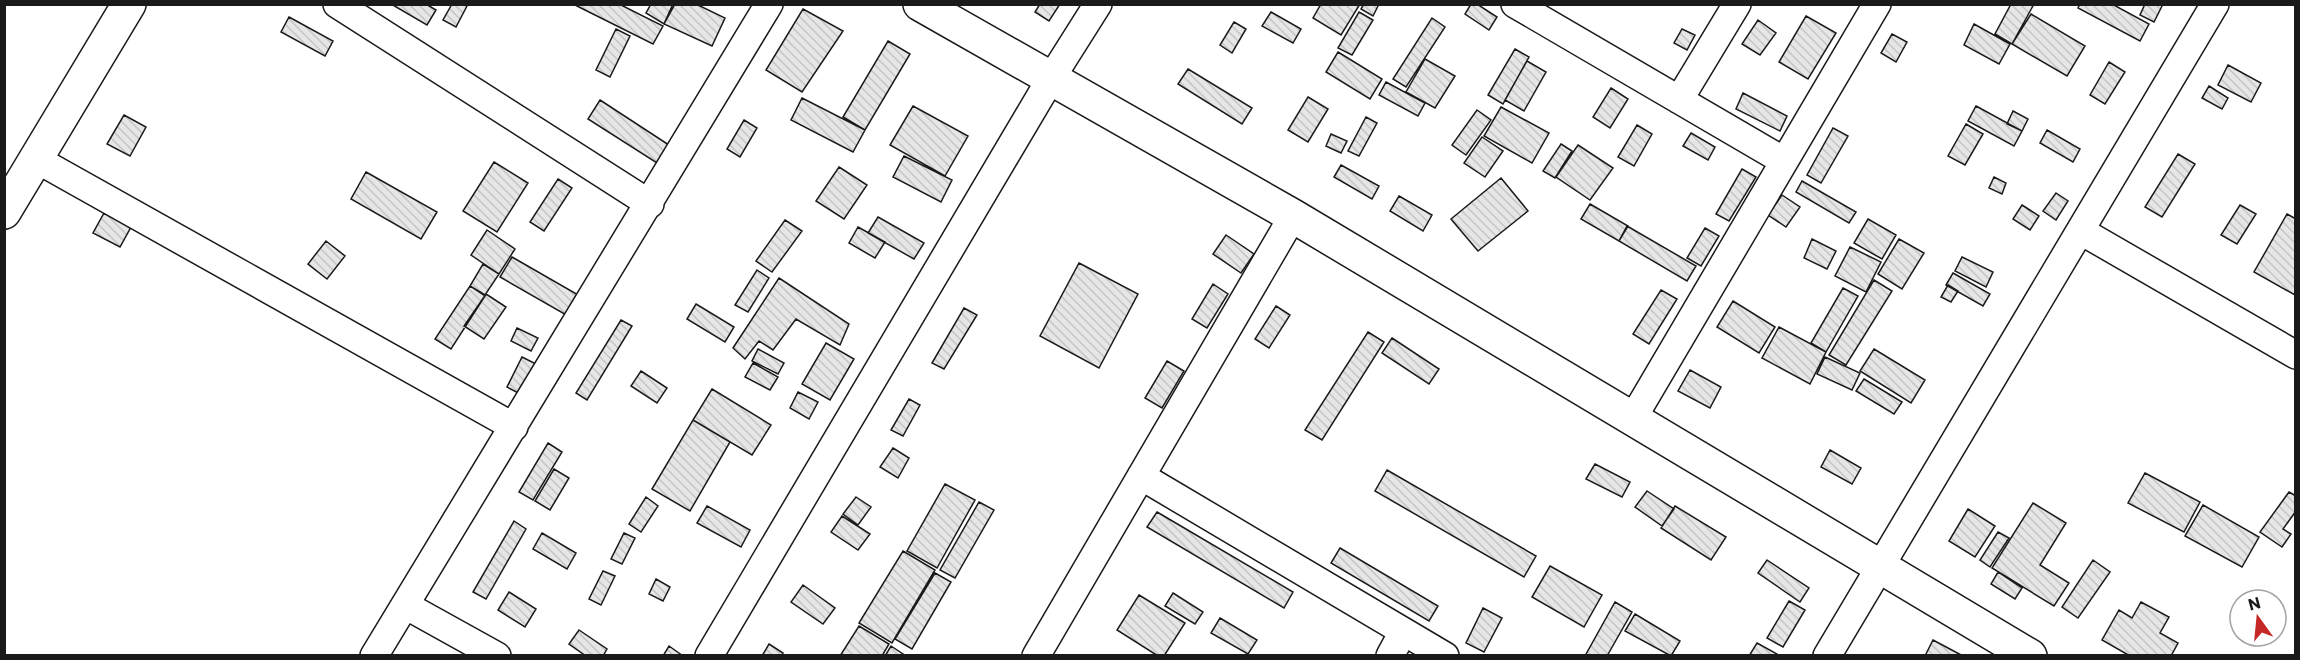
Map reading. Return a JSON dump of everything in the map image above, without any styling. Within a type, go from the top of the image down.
[{"type":"street","points":[[4,212],[129,4]]},
{"type":"street","points":[[337,4],[650,204]]},
{"type":"street","points":[[374,656],[650,204],[769,4]]},
{"type":"street","points":[[920,4],[1050,80],[1293,216],[2031,656]]},
{"type":"street","points":[[709,656],[1050,80],[1098,4]]},
{"type":"street","points":[[1515,4],[1784,161]]},
{"type":"street","points":[[1679,100],[1737,4]]},
{"type":"street","points":[[1633,417],[1877,4]]},
{"type":"street","points":[[1827,656],[2215,4]]},
{"type":"street","points":[[36,159],[514,427]]},
{"type":"street","points":[[1036,656],[1293,216]]},
{"type":"street","points":[[2081,231],[2295,356]]},
{"type":"street","points":[[1141,476],[1445,656]]},
{"type":"street","points":[[405,605],[497,656]]},
{"type":"street","points":[[1390,656],[1403,632]]},
{"type":"building","points":[[391,4],[426,4],[436,10],[427,25]]},
{"type":"building","points":[[452,4],[468,4],[456,27],[443,20]]},
{"type":"building","points":[[573,4],[619,4],[663,26],[653,44]]},
{"type":"building","points":[[651,4],[675,4],[664,24],[646,13]]},
{"type":"building","points":[[673,4],[696,4],[725,18],[712,46],[664,24]]},
{"type":"building","points":[[1040,4],[1060,4],[1049,21],[1035,12]]},
{"type":"building","points":[[1321,4],[1360,4],[1341,35],[1313,18]]},
{"type":"building","points":[[1364,4],[1379,4],[1373,16],[1361,9]]},
{"type":"building","points":[[1471,4],[1477,4],[1497,17],[1489,30],[1465,14]]},
{"type":"building","points":[[2011,4],[2034,4],[2012,44],[1995,34]]},
{"type":"building","points":[[2080,4],[2112,4],[2149,24],[2140,41],[2078,8]]},
{"type":"building","points":[[2145,4],[2163,4],[2154,22],[2140,15]]},
{"type":"building","points":[[803,9],[843,31],[802,92],[766,70]]},
{"type":"building","points":[[1271,12],[1301,29],[1293,43],[1262,26]]},
{"type":"building","points":[[1359,12],[1373,20],[1352,55],[1338,48]]},
{"type":"building","points":[[2031,14],[2085,46],[2067,76],[2012,44]]},
{"type":"building","points":[[1806,16],[1836,33],[1808,79],[1779,62]]},
{"type":"building","points":[[289,17],[333,41],[325,56],[281,32]]},
{"type":"building","points":[[1432,18],[1445,27],[1406,87],[1393,79]]},
{"type":"building","points":[[1758,20],[1776,33],[1760,55],[1742,44]]},
{"type":"building","points":[[1234,22],[1246,29],[1232,53],[1220,45]]},
{"type":"building","points":[[1974,24],[2010,44],[1999,64],[1964,45]]},
{"type":"building","points":[[616,29],[630,36],[610,77],[596,70]]},
{"type":"building","points":[[1682,29],[1695,35],[1687,50],[1674,43]]},
{"type":"building","points":[[1892,34],[1907,42],[1896,62],[1881,53]]},
{"type":"building","points":[[888,41],[910,54],[865,130],[843,117]]},
{"type":"building","points":[[1515,49],[1529,57],[1503,104],[1488,95]]},
{"type":"building","points":[[1338,52],[1382,79],[1370,99],[1326,72]]},
{"type":"building","points":[[1425,59],[1455,76],[1435,108],[1406,92]]},
{"type":"building","points":[[1527,61],[1546,72],[1524,111],[1505,100]]},
{"type":"building","points":[[2109,62],[2125,72],[2105,104],[2090,95]]},
{"type":"building","points":[[2228,65],[2261,83],[2251,102],[2218,85]]},
{"type":"building","points":[[1188,69],[1252,108],[1242,124],[1178,84]]},
{"type":"building","points":[[1386,82],[1425,103],[1418,116],[1379,95]]},
{"type":"building","points":[[2209,86],[2228,98],[2222,109],[2202,98]]},
{"type":"building","points":[[1611,88],[1628,99],[1610,128],[1593,117]]},
{"type":"building","points":[[1743,93],[1787,116],[1780,131],[1736,109]]},
{"type":"building","points":[[1308,97],[1328,109],[1308,142],[1288,130]]},
{"type":"building","points":[[802,98],[865,130],[853,152],[791,120]]},
{"type":"building","points":[[600,100],[669,145],[657,163],[588,119]]},
{"type":"building","points":[[913,106],[968,136],[945,176],[890,145]]},
{"type":"building","points":[[1976,106],[2022,131],[2014,146],[1968,121]]},
{"type":"building","points":[[1501,107],[1549,133],[1532,163],[1484,136]]},
{"type":"building","points":[[1477,110],[1491,120],[1466,155],[1452,145]]},
{"type":"building","points":[[2013,111],[2028,119],[2022,131],[2007,124]]},
{"type":"building","points":[[124,115],[146,127],[130,156],[107,144]]},
{"type":"building","points":[[1366,117],[1377,123],[1359,156],[1348,151]]},
{"type":"building","points":[[744,120],[757,128],[740,157],[727,149]]},
{"type":"building","points":[[1966,124],[1983,134],[1965,165],[1948,156]]},
{"type":"building","points":[[1637,125],[1652,134],[1634,166],[1618,157]]},
{"type":"building","points":[[1833,128],[1848,136],[1821,183],[1807,175]]},
{"type":"building","points":[[2047,130],[2080,149],[2073,162],[2040,143]]},
{"type":"building","points":[[1691,133],[1715,147],[1708,160],[1683,146]]},
{"type":"building","points":[[1331,134],[1347,141],[1341,153],[1326,146]]},
{"type":"building","points":[[1482,137],[1503,151],[1485,177],[1464,163]]},
{"type":"building","points":[[1561,144],[1572,151],[1555,178],[1543,171]]},
{"type":"building","points":[[1578,145],[1613,168],[1590,200],[1556,177]]},
{"type":"building","points":[[2178,154],[2195,164],[2162,217],[2145,207]]},
{"type":"building","points":[[904,156],[952,180],[941,202],[893,177]]},
{"type":"building","points":[[494,162],[528,183],[497,232],[463,211]]},
{"type":"building","points":[[1341,165],[1379,186],[1372,199],[1334,177]]},
{"type":"building","points":[[839,167],[867,185],[844,219],[816,201]]},
{"type":"building","points":[[1742,169],[1756,177],[1729,221],[1716,214]]},
{"type":"building","points":[[366,172],[437,212],[421,239],[351,199]]},
{"type":"building","points":[[1994,177],[2006,183],[2002,194],[1989,188]]},
{"type":"building","points":[[1501,178],[1528,211],[1478,251],[1451,219]]},
{"type":"building","points":[[558,179],[572,188],[544,231],[530,222]]},
{"type":"building","points":[[1802,181],[1856,212],[1849,223],[1796,192]]},
{"type":"building","points":[[2056,193],[2068,201],[2056,220],[2043,211]]},
{"type":"building","points":[[1782,195],[1800,207],[1786,227],[1768,215]]},
{"type":"building","points":[[1399,196],[1432,215],[1423,231],[1390,211]]},
{"type":"building","points":[[1590,204],[1628,226],[1619,241],[1581,219]]},
{"type":"building","points":[[2022,205],[2039,216],[2030,230],[2013,219]]},
{"type":"building","points":[[2240,205],[2256,214],[2237,244],[2221,235]]},
{"type":"building","points":[[104,213],[131,227],[120,247],[93,233]]},
{"type":"building","points":[[2287,214],[2296,219],[2295,295],[2254,272]]},
{"type":"building","points":[[878,217],[924,243],[914,259],[868,233]]},
{"type":"building","points":[[1868,219],[1896,235],[1882,259],[1854,243]]},
{"type":"building","points":[[785,220],[802,231],[772,272],[756,261]]},
{"type":"building","points":[[1627,226],[1696,266],[1687,281],[1619,241]]},
{"type":"building","points":[[858,227],[885,242],[875,258],[849,243]]},
{"type":"building","points":[[1705,228],[1719,236],[1701,266],[1687,258]]},
{"type":"building","points":[[487,230],[515,249],[499,274],[471,255]]},
{"type":"building","points":[[1226,235],[1254,254],[1241,273],[1213,254]]},
{"type":"building","points":[[1812,239],[1836,251],[1827,269],[1804,258]]},
{"type":"building","points":[[1899,239],[1924,253],[1902,289],[1878,274]]},
{"type":"building","points":[[326,241],[345,256],[327,279],[308,264]]},
{"type":"building","points":[[1850,247],[1881,262],[1866,292],[1835,276]]},
{"type":"building","points":[[512,257],[580,296],[568,316],[500,277]]},
{"type":"building","points":[[1962,257],[1993,272],[1986,287],[1955,271]]},
{"type":"building","points":[[1079,263],[1138,294],[1099,368],[1040,336]]},
{"type":"building","points":[[483,264],[499,274],[485,295],[470,286]]},
{"type":"building","points":[[757,270],[769,278],[748,312],[735,305]]},
{"type":"building","points":[[1953,273],[1990,294],[1983,306],[1946,285]]},
{"type":"building","points":[[779,278],[849,324],[840,345],[796,319],[773,350],[759,341],[745,359],[733,348]]},
{"type":"building","points":[[1874,280],[1892,291],[1846,365],[1829,355]]},
{"type":"building","points":[[1213,284],[1228,294],[1207,328],[1192,319]]},
{"type":"building","points":[[1948,285],[1958,291],[1951,302],[1941,297]]},
{"type":"building","points":[[470,286],[485,296],[451,349],[435,339]]},
{"type":"building","points":[[1843,288],[1858,296],[1826,352],[1811,343]]},
{"type":"building","points":[[1661,290],[1677,299],[1649,344],[1633,334]]},
{"type":"building","points":[[486,294],[506,307],[484,339],[464,326]]},
{"type":"building","points":[[1733,301],[1775,327],[1759,353],[1717,327]]},
{"type":"building","points":[[696,304],[734,327],[725,342],[687,319]]},
{"type":"building","points":[[1276,306],[1290,315],[1269,348],[1255,339]]},
{"type":"building","points":[[964,308],[977,315],[944,369],[932,363]]},
{"type":"building","points":[[621,320],[632,326],[587,400],[576,393]]},
{"type":"building","points":[[1779,327],[1826,352],[1810,384],[1762,358]]},
{"type":"building","points":[[517,328],[538,338],[531,351],[511,341]]},
{"type":"building","points":[[1368,332],[1384,342],[1322,440],[1305,430]]},
{"type":"building","points":[[1392,338],[1439,369],[1429,384],[1382,353]]},
{"type":"building","points":[[826,343],[854,359],[830,400],[802,384]]},
{"type":"building","points":[[758,349],[784,363],[778,374],[752,361]]},
{"type":"building","points":[[1874,349],[1925,380],[1911,403],[1860,371]]},
{"type":"building","points":[[522,357],[540,366],[524,396],[507,387]]},
{"type":"building","points":[[1825,357],[1860,373],[1852,390],[1817,374]]},
{"type":"building","points":[[1167,361],[1184,371],[1162,408],[1145,398]]},
{"type":"building","points":[[753,363],[778,377],[770,390],[745,377]]},
{"type":"building","points":[[1690,370],[1721,387],[1710,408],[1678,391]]},
{"type":"building","points":[[641,371],[667,388],[657,403],[631,386]]},
{"type":"building","points":[[1864,379],[1902,402],[1894,414],[1856,391]]},
{"type":"building","points":[[712,389],[771,425],[752,455],[693,420]]},
{"type":"building","points":[[798,392],[818,402],[809,419],[790,408]]},
{"type":"building","points":[[909,399],[920,405],[903,436],[891,430]]},
{"type":"building","points":[[693,420],[730,442],[690,511],[652,489]]},
{"type":"building","points":[[548,443],[562,452],[533,500],[519,492]]},
{"type":"building","points":[[893,448],[909,458],[898,478],[880,467]]},
{"type":"building","points":[[1830,450],[1861,468],[1852,484],[1821,467]]},
{"type":"building","points":[[1595,464],[1630,482],[1622,497],[1586,479]]},
{"type":"building","points":[[554,469],[569,478],[550,510],[535,501]]},
{"type":"building","points":[[1387,470],[1536,556],[1524,577],[1375,491]]},
{"type":"building","points":[[2145,473],[2200,502],[2184,532],[2128,503]]},
{"type":"building","points":[[945,484],[975,500],[937,568],[907,551]]},
{"type":"building","points":[[1647,491],[1674,509],[1662,526],[1635,507]]},
{"type":"building","points":[[2289,492],[2296,496],[2296,511],[2283,529],[2291,534],[2282,547],[2260,532]]},
{"type":"building","points":[[646,497],[658,506],[641,532],[629,524]]},
{"type":"building","points":[[856,497],[871,507],[858,525],[843,514]]},
{"type":"building","points":[[979,502],[994,510],[955,578],[940,570]]},
{"type":"building","points":[[2033,503],[2066,523],[2040,565],[2069,583],[2054,606],[1992,568]]},
{"type":"building","points":[[2203,505],[2259,537],[2242,567],[2185,536]]},
{"type":"building","points":[[707,506],[750,530],[741,547],[697,523]]},
{"type":"building","points":[[1675,506],[1726,537],[1711,560],[1661,528]]},
{"type":"building","points":[[1968,509],[1995,526],[1975,557],[1949,541]]},
{"type":"building","points":[[1157,512],[1293,592],[1284,608],[1147,527]]},
{"type":"building","points":[[842,516],[870,534],[858,550],[831,532]]},
{"type":"building","points":[[514,521],[526,529],[486,599],[473,592]]},
{"type":"building","points":[[1998,532],[2009,538],[1990,567],[1980,560]]},
{"type":"building","points":[[542,533],[576,553],[567,569],[533,549]]},
{"type":"building","points":[[624,533],[635,538],[622,564],[611,559]]},
{"type":"building","points":[[1340,548],[1438,606],[1429,621],[1331,563]]},
{"type":"building","points":[[903,551],[935,570],[892,643],[859,623]]},
{"type":"building","points":[[1767,560],[1809,588],[1800,602],[1758,573]]},
{"type":"building","points":[[2093,560],[2110,572],[2078,618],[2062,607]]},
{"type":"building","points":[[1550,566],[1602,595],[1584,627],[1532,597]]},
{"type":"building","points":[[603,571],[615,576],[601,605],[589,599]]},
{"type":"building","points":[[1998,572],[2022,588],[2015,599],[1991,584]]},
{"type":"building","points":[[935,573],[951,582],[912,649],[895,639]]},
{"type":"building","points":[[656,579],[670,587],[663,601],[649,594]]},
{"type":"building","points":[[803,585],[835,608],[823,624],[791,602]]},
{"type":"building","points":[[509,592],[536,609],[525,627],[498,610]]},
{"type":"building","points":[[1173,593],[1203,612],[1195,624],[1165,606]]},
{"type":"building","points":[[1139,595],[1185,623],[1164,656],[1158,656],[1117,630]]},
{"type":"building","points":[[1789,601],[1805,610],[1783,647],[1767,638]]},
{"type":"building","points":[[1615,602],[1632,612],[1607,656],[1585,656]]},
{"type":"building","points":[[2141,602],[2169,617],[2160,633],[2178,643],[2171,656],[2130,656],[2102,640],[2119,610],[2132,618]]},
{"type":"building","points":[[1483,608],[1502,618],[1484,652],[1466,643]]},
{"type":"building","points":[[1635,614],[1680,641],[1671,656],[1625,631]]},
{"type":"building","points":[[1220,618],[1257,640],[1248,654],[1211,633]]},
{"type":"building","points":[[859,626],[889,644],[882,656],[840,656]]},
{"type":"building","points":[[579,630],[607,649],[603,656],[586,656],[569,644]]},
{"type":"building","points":[[1933,640],[1963,656],[1925,656]]},
{"type":"building","points":[[1757,643],[1777,654],[1776,656],[1749,656]]},
{"type":"building","points":[[769,644],[783,653],[781,656],[762,656]]},
{"type":"building","points":[[669,646],[683,656],[663,656]]},
{"type":"building","points":[[891,646],[906,656],[885,656]]}]
